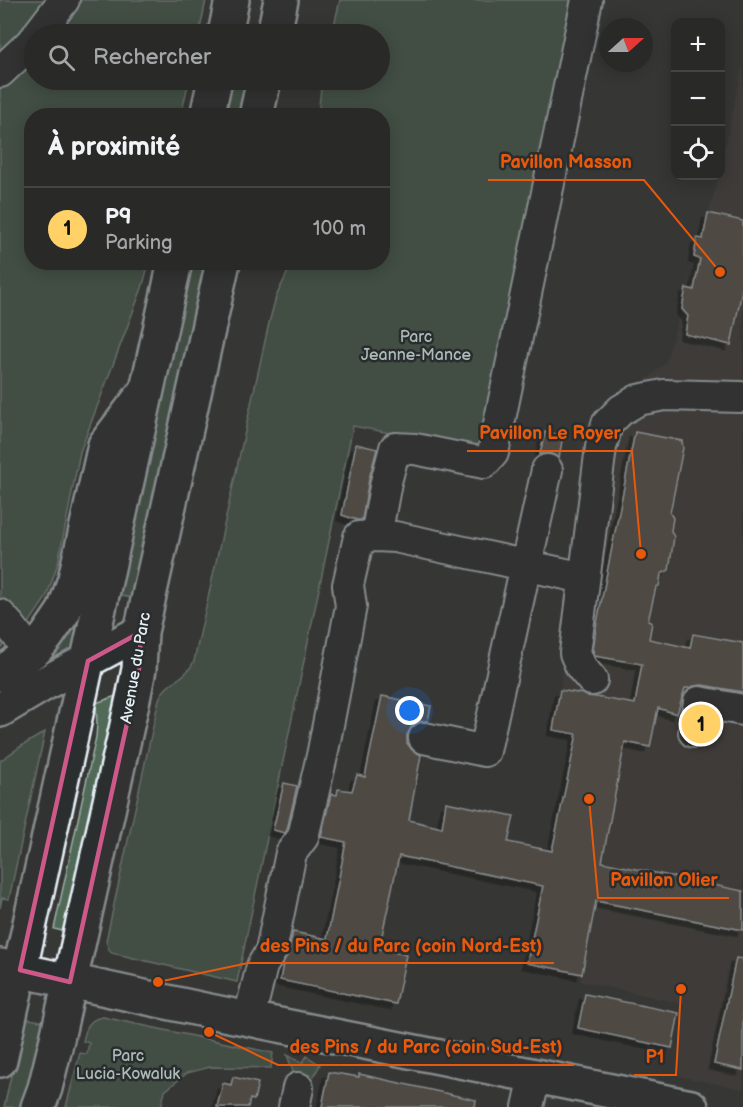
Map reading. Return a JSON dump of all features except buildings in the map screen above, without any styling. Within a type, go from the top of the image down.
[{"type":"main road","points":[[227,24],[232,0]]},
{"type":"main road","points":[[276,24],[281,0]]},
{"type":"main road","points":[[209,108],[213,90]]},
{"type":"main road","points":[[258,108],[262,90]]},
{"type":"main road","points":[[2,1041],[10,968],[88,660],[173,270]]},
{"type":"main road","name":"Avenue du Parc","points":[[38,1107],[52,1060],[140,669],[141,632],[221,270]]},
{"type":"main road","points":[[0,674],[26,646],[47,636],[59,620],[68,602],[75,579],[105,445],[147,390]]},
{"type":"main road","points":[[0,710],[141,632]]},
{"type":"main road","points":[[10,968],[682,1106]]},
{"type":"street","points":[[46,24],[64,0]]},
{"type":"street","points":[[376,536],[395,448],[415,449],[484,463],[493,453],[587,0]]},
{"type":"street","points":[[0,72],[24,49]]},
{"type":"street","points":[[592,680],[581,667],[575,652],[600,447],[607,424],[621,410],[638,400],[647,398],[664,395],[741,396]]},
{"type":"street","points":[[424,738],[484,751],[547,470]]},
{"type":"street","points":[[249,1018],[262,966],[271,951],[291,853],[303,837],[321,762],[351,606],[348,585],[359,537],[395,537],[584,578]]},
{"type":"street","points":[[0,615],[26,646]]},
{"type":"street","points":[[694,732],[699,702],[743,710]]},
{"type":"street","points":[[528,1107],[535,1076]]},
{"type":"highlighted area","points":[[141,632],[139,669],[70,982],[20,970],[88,661]]},
{"type":"shaded area","points":[[743,65],[743,1089],[678,1076],[684,1004],[580,981],[602,862],[552,851],[576,734],[553,730],[600,421],[666,362],[717,180],[725,180],[725,147]]},
{"type":"green space","points":[[0,0],[206,0],[201,24],[24,24],[24,90],[187,90],[183,108],[24,108],[24,270],[147,270],[80,452],[58,563],[46,598],[29,623],[0,648]]},
{"type":"green space","name":"Parc Jeanne-Mance","points":[[340,0],[579,0],[486,451],[353,426],[237,982],[112,953],[106,941],[159,699],[166,688],[186,672],[194,661],[276,297],[289,270],[390,270],[390,108],[319,108],[321,90],[390,90],[390,24],[334,24]]},
{"type":"green space","points":[[229,90],[243,90],[239,108],[225,108]]},
{"type":"green space","points":[[189,270],[204,270],[131,598],[118,595]]},
{"type":"green space","points":[[76,614],[82,617],[74,655],[50,669],[47,655]]},
{"type":"green space","points":[[119,695],[67,932],[54,929],[96,737],[96,703]]},
{"type":"green space","points":[[45,732],[9,899],[2,898],[0,908],[0,761]]},
{"type":"green space","name":"Parc Lucia-Kowaluk","points":[[103,1017],[273,1053],[271,1068],[210,1067],[187,1073],[165,1091],[161,1107],[66,1107],[80,1053],[87,1054],[89,1043],[83,1041],[87,1028],[91,1022]]},
{"type":"green space","points":[[24,1018],[46,1022],[25,1107],[4,1107]]},
{"type":"green space","points":[[287,1055],[302,1063],[307,1056],[320,1065],[314,1076],[293,1071]]},
{"type":"place","name":"Pavillon Masson","points":[[720,272]]},
{"type":"place","name":"Pavillon Le Royer","points":[[641,554]]},
{"type":"place","name":"P9","points":[[701,724]]},
{"type":"place","name":"Pavillon Olier","points":[[589,799]]},
{"type":"place","name":"des Pins / du Parc (coin Nord-Est)","points":[[158,982]]},
{"type":"place","name":"P1","points":[[681,989]]},
{"type":"place","name":"des Pins / du Parc (coin Sud-Est)","points":[[209,1032]]}]
